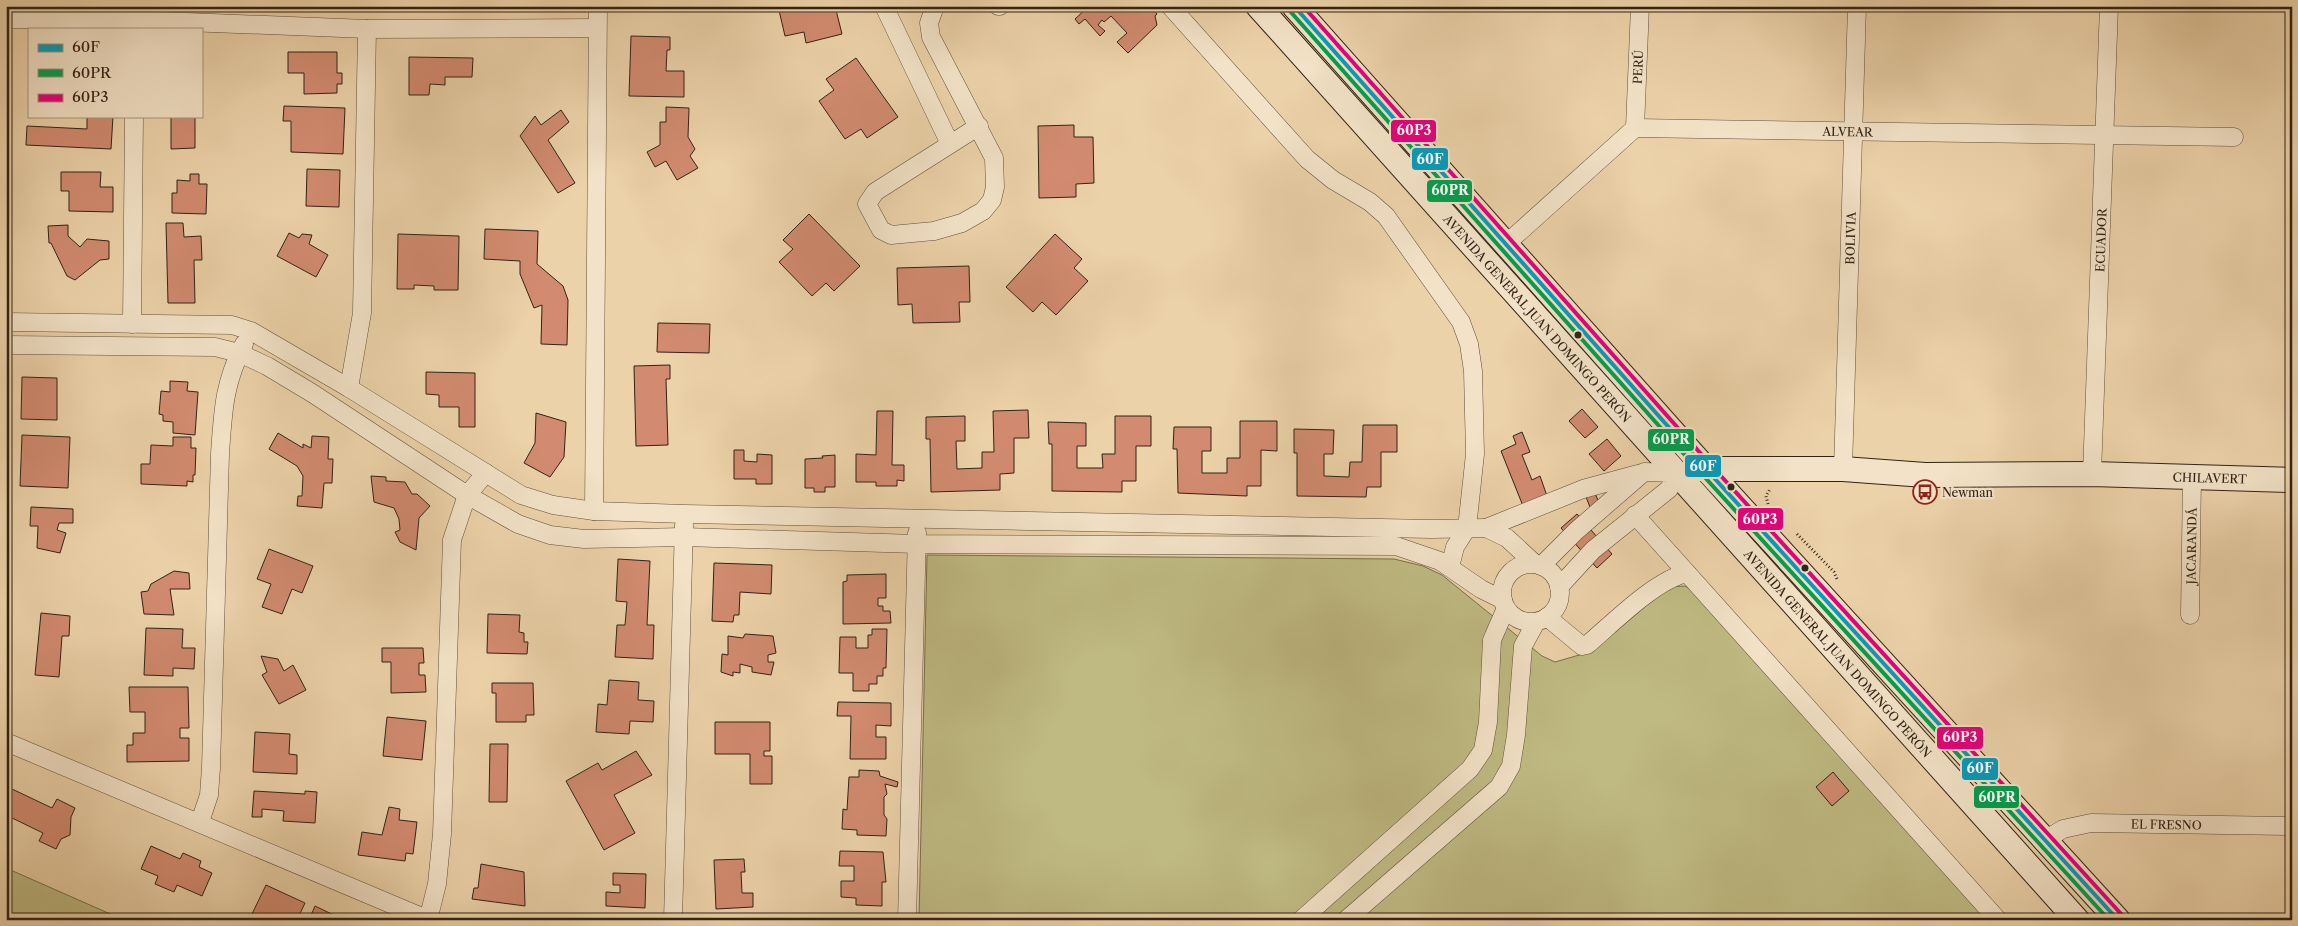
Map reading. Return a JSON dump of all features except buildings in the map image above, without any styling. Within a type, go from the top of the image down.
[{"type":"main road","name":"AVENIDA GENERAL JUAN DOMINGO PERÓN","points":[[1258,6],[2077,920]]},
{"type":"main road","name":"AVENIDA GENERAL JUAN DOMINGO PERÓN","points":[[1294,6],[1705,468],[2118,920]]},
{"type":"main road","name":"CHILAVERT","points":[[1677,473],[1705,468],[1843,469],[1925,474],[2092,474],[2292,480]]},
{"type":"street","points":[[594,511],[598,6]]},
{"type":"street","points":[[884,6],[950,144]]},
{"type":"street","points":[[936,6],[929,23],[931,37],[979,126],[994,158],[995,187],[992,200],[983,211],[962,224],[934,231],[891,235],[882,230],[867,204],[875,192],[979,126]]},
{"type":"street","points":[[1170,6],[1306,159],[1333,180],[1370,202],[1386,216],[1461,322],[1469,344],[1474,391],[1475,454],[1467,528],[1455,547],[1450,567]]},
{"type":"street","name":"PERÚ","points":[[1635,128],[1640,6]]},
{"type":"street","name":"BOLIVIA","points":[[1843,469],[1857,6]]},
{"type":"street","name":"ECUADOR","points":[[2092,474],[2109,6]]},
{"type":"street","points":[[6,19],[367,29],[597,28]]},
{"type":"street","points":[[349,388],[362,313],[367,29]]},
{"type":"street","points":[[132,324],[134,118]]},
{"type":"street","points":[[1506,244],[1635,128]]},
{"type":"street","name":"ALVEAR","points":[[1635,128],[2234,137]]},
{"type":"street","points":[[6,322],[232,325],[251,331],[349,388],[521,495],[553,505],[594,511],[1431,529],[1486,528],[1583,489],[1644,472],[1677,473],[1669,488],[1593,550],[1559,587]]},
{"type":"street","points":[[200,822],[209,796],[211,768],[223,402],[230,373],[251,331]]},
{"type":"street","points":[[6,345],[215,347],[239,353],[267,366],[312,393],[467,495],[518,524],[550,535],[584,539],[684,537],[917,544],[1396,546],[1440,561],[1504,604],[1519,620],[1542,619],[1582,646],[1587,645],[1659,585],[1674,576],[1687,573]]},
{"type":"street","points":[[1301,920],[1470,769],[1483,750],[1488,722],[1492,640],[1504,604],[1504,582],[1509,574],[1516,568],[1538,565],[1644,472]]},
{"type":"street","points":[[6,742],[200,822],[428,920],[436,884],[442,834],[452,540],[467,495],[486,473]]},
{"type":"street","name":"JACARANDÁ","points":[[2190,615],[2192,476]]},
{"type":"street","points":[[673,920],[685,514]]},
{"type":"street","points":[[1635,515],[1998,920]]},
{"type":"street","points":[[907,920],[918,518]]},
{"type":"street","points":[[1346,920],[1498,787],[1511,766],[1516,735],[1523,646],[1542,619],[1558,604],[1559,587],[1553,574],[1538,565],[1507,538],[1486,528]]},
{"type":"street","name":"EL FRESNO","points":[[2046,840],[2063,829],[2092,823],[2292,826]]},
{"type":"path","points":[[1768,505],[1766,496],[1770,488],[1776,487]]},
{"type":"path","points":[[1795,532],[1834,572],[1837,580]]},
{"type":"shaded area","points":[[927,555],[1394,559],[1423,566],[1442,575],[1542,656],[1555,662],[1593,651],[1668,587],[1685,586],[1693,591],[1987,920],[919,920]]},
{"type":"shaded area","points":[[6,868],[124,920],[6,920]]},
{"type":"transit line","name":"60F","points":[[1294,6],[1705,468],[2118,920]]},
{"type":"transit line","name":"60P3","points":[[1303,6],[1710,464],[2123,916]]},
{"type":"transit line","name":"60PR","points":[[1289,10],[1700,472],[2109,920]]},
{"type":"place","name":"Newman","points":[[1925,492]]}]
